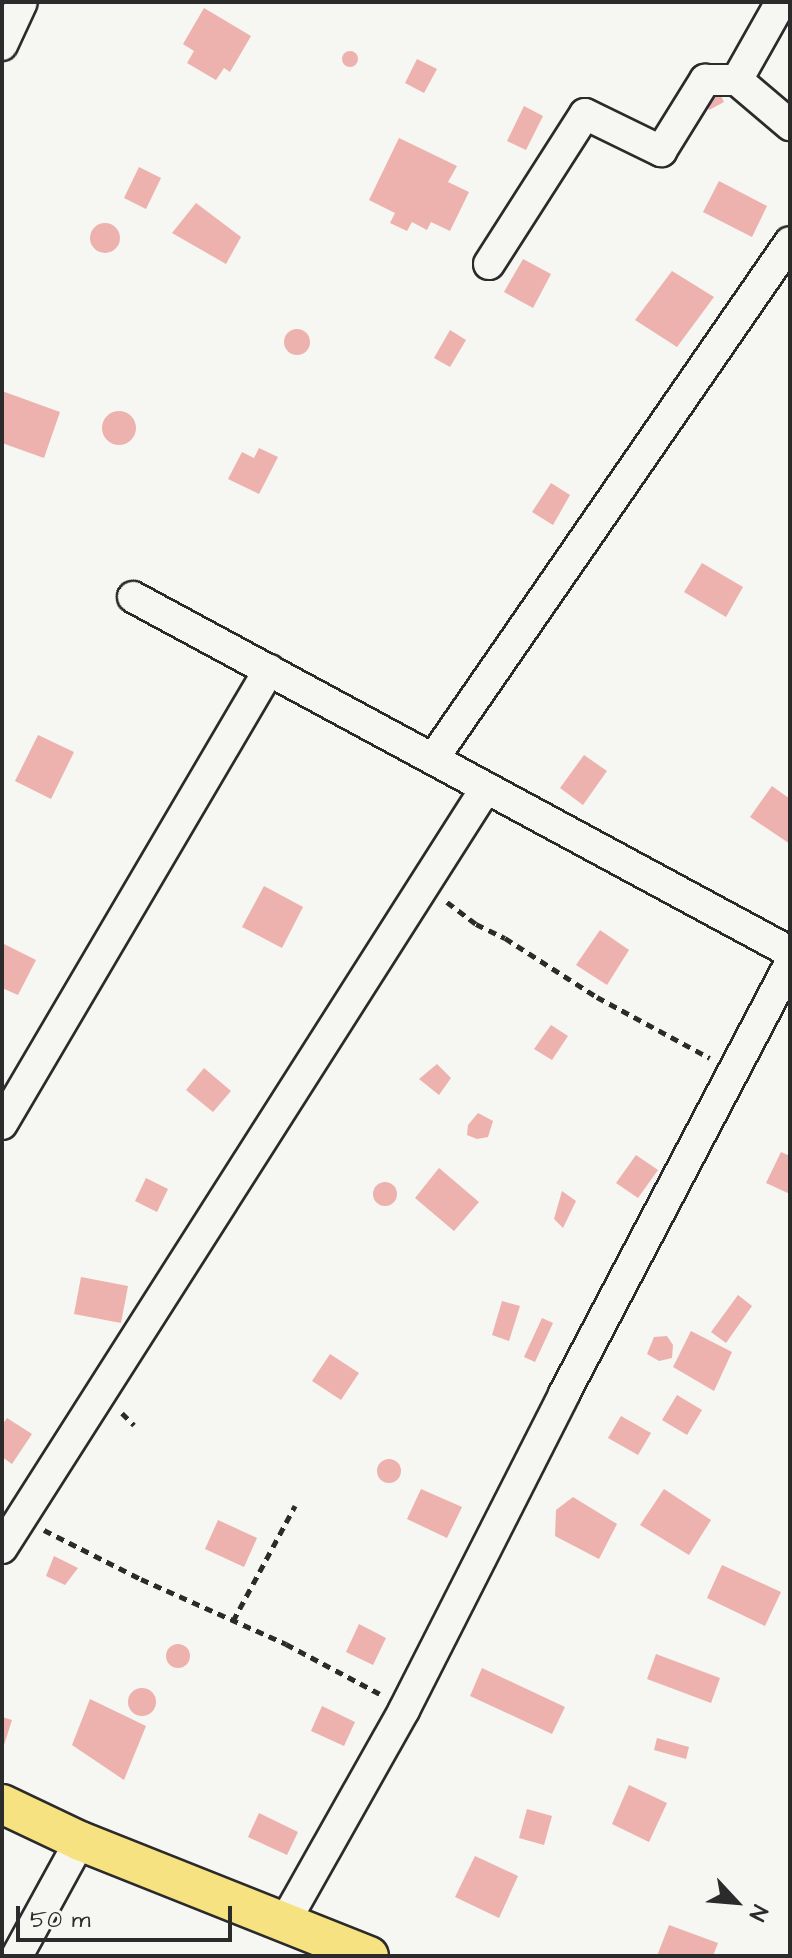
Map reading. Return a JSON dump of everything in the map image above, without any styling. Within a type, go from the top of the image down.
[{"type":"main road","points":[[2,1804],[80,1841],[283,1925],[369,1956]]},
{"type":"street","points":[[2,45],[22,2]]},
{"type":"street","points":[[737,80],[781,2]]},
{"type":"street","points":[[489,264],[585,114],[661,151],[705,80],[737,80],[790,125]]},
{"type":"street","points":[[433,759],[790,242]]},
{"type":"street","points":[[133,597],[790,952]]},
{"type":"street","points":[[2,1124],[269,670]]},
{"type":"street","points":[[2,1548],[486,788]]},
{"type":"street","points":[[283,1925],[404,1710],[564,1394],[790,964]]},
{"type":"street","points":[[17,1956],[80,1841]]},
{"type":"path","points":[[421,890],[459,907],[476,924],[597,997],[735,1072]]},
{"type":"path","points":[[233,1621],[295,1506]]},
{"type":"path","points":[[23,1516],[56,1537],[365,1684]]},
{"type":"building","points":[[204,8],[251,36],[230,72],[224,68],[216,80],[187,63],[194,51],[183,44]]},
{"type":"building","points":[[347,51],[353,51],[358,59],[356,65],[347,67],[342,62],[342,56]]},
{"type":"building","points":[[417,59],[437,69],[424,93],[405,83]]},
{"type":"building","points":[[718,90],[724,102],[709,110],[703,98]]},
{"type":"building","points":[[524,106],[543,116],[526,150],[507,141]]},
{"type":"building","points":[[399,138],[457,166],[448,182],[469,192],[450,231],[431,222],[427,230],[412,222],[407,231],[390,223],[395,213],[369,200]]},
{"type":"building","points":[[139,167],[161,178],[146,209],[124,198]]},
{"type":"building","points":[[719,181],[767,206],[752,237],[703,212]]},
{"type":"building","points":[[196,203],[241,237],[226,264],[172,233]]},
{"type":"building","points":[[105,223],[116,227],[120,238],[116,249],[105,253],[94,249],[90,238],[94,227]]},
{"type":"building","points":[[523,259],[551,274],[533,308],[504,292]]},
{"type":"building","points":[[672,271],[714,297],[677,347],[635,320]]},
{"type":"building","points":[[297,329],[306,333],[310,342],[306,351],[297,355],[288,351],[284,342],[288,333]]},
{"type":"building","points":[[450,330],[466,340],[450,367],[434,358]]},
{"type":"building","points":[[2,391],[60,412],[44,458],[2,443]]},
{"type":"building","points":[[119,411],[131,416],[136,428],[131,440],[119,445],[107,440],[102,428],[107,416]]},
{"type":"building","points":[[259,448],[278,457],[259,494],[228,479],[242,452],[254,458]]},
{"type":"building","points":[[551,483],[570,495],[553,525],[532,512]]},
{"type":"building","points":[[702,563],[743,587],[726,617],[684,592]]},
{"type":"building","points":[[38,735],[74,752],[51,799],[15,781]]},
{"type":"building","points":[[584,755],[607,771],[583,805],[560,788]]},
{"type":"building","points":[[772,786],[790,799],[790,844],[750,817]]},
{"type":"building","points":[[264,886],[303,907],[282,948],[242,927]]},
{"type":"building","points":[[600,930],[629,950],[607,985],[576,965]]},
{"type":"building","points":[[2,943],[36,960],[18,995],[2,988]]},
{"type":"building","points":[[551,1025],[568,1036],[552,1060],[534,1049]]},
{"type":"building","points":[[437,1064],[451,1078],[439,1095],[419,1079]]},
{"type":"building","points":[[204,1068],[231,1091],[213,1112],[186,1090]]},
{"type":"building","points":[[478,1113],[493,1121],[488,1137],[477,1139],[467,1135],[468,1125]]},
{"type":"building","points":[[781,1152],[790,1156],[790,1194],[766,1183]]},
{"type":"building","points":[[636,1155],[658,1170],[638,1198],[616,1183]]},
{"type":"building","points":[[439,1168],[479,1202],[454,1231],[415,1198]]},
{"type":"building","points":[[146,1178],[168,1189],[157,1212],[135,1201]]},
{"type":"building","points":[[385,1182],[394,1185],[397,1194],[394,1203],[385,1206],[376,1203],[373,1194],[376,1185]]},
{"type":"building","points":[[562,1191],[576,1201],[563,1228],[554,1219]]},
{"type":"building","points":[[81,1277],[128,1286],[121,1323],[74,1314]]},
{"type":"building","points":[[738,1295],[752,1306],[726,1343],[711,1332]]},
{"type":"building","points":[[502,1301],[520,1306],[509,1341],[492,1335]]},
{"type":"building","points":[[542,1318],[553,1323],[535,1362],[524,1357]]},
{"type":"building","points":[[691,1331],[732,1352],[714,1391],[673,1367]]},
{"type":"building","points":[[667,1336],[673,1345],[672,1358],[659,1361],[647,1354],[654,1337]]},
{"type":"building","points":[[330,1354],[359,1373],[341,1400],[312,1381]]},
{"type":"building","points":[[677,1395],[702,1410],[687,1435],[662,1420]]},
{"type":"building","points":[[621,1416],[651,1433],[638,1455],[608,1438]]},
{"type":"building","points":[[7,1418],[32,1434],[12,1464],[2,1457],[2,1425]]},
{"type":"building","points":[[389,1459],[398,1462],[401,1471],[398,1480],[389,1483],[380,1480],[377,1471],[380,1462]]},
{"type":"building","points":[[421,1489],[462,1507],[447,1538],[407,1519]]},
{"type":"building","points":[[664,1489],[711,1520],[689,1555],[640,1525]]},
{"type":"building","points":[[573,1497],[617,1524],[599,1559],[555,1536],[556,1510]]},
{"type":"building","points":[[218,1520],[257,1538],[244,1567],[205,1549]]},
{"type":"building","points":[[54,1556],[78,1568],[65,1585],[46,1576]]},
{"type":"building","points":[[722,1565],[781,1592],[765,1626],[707,1598]]},
{"type":"building","points":[[359,1624],[386,1638],[373,1665],[346,1652]]},
{"type":"building","points":[[178,1644],[189,1651],[190,1656],[183,1667],[178,1668],[167,1661],[166,1656],[173,1645]]},
{"type":"building","points":[[656,1654],[720,1678],[711,1703],[647,1679]]},
{"type":"building","points":[[482,1668],[565,1707],[552,1734],[470,1696]]},
{"type":"building","points":[[142,1688],[152,1692],[156,1702],[152,1712],[142,1716],[132,1712],[128,1702],[132,1692]]},
{"type":"building","points":[[90,1699],[146,1726],[124,1780],[72,1745]]},
{"type":"building","points":[[322,1706],[355,1722],[344,1746],[311,1731]]},
{"type":"building","points":[[2,1717],[12,1720],[3,1748],[2,1748]]},
{"type":"building","points":[[657,1738],[689,1747],[686,1759],[654,1750]]},
{"type":"building","points":[[629,1785],[667,1803],[649,1842],[612,1824]]},
{"type":"building","points":[[527,1809],[552,1816],[544,1845],[519,1838]]},
{"type":"building","points":[[259,1813],[298,1832],[287,1855],[248,1837]]},
{"type":"building","points":[[475,1856],[518,1876],[499,1918],[455,1897]]},
{"type":"building","points":[[669,1925],[718,1943],[713,1956],[657,1956]]}]
